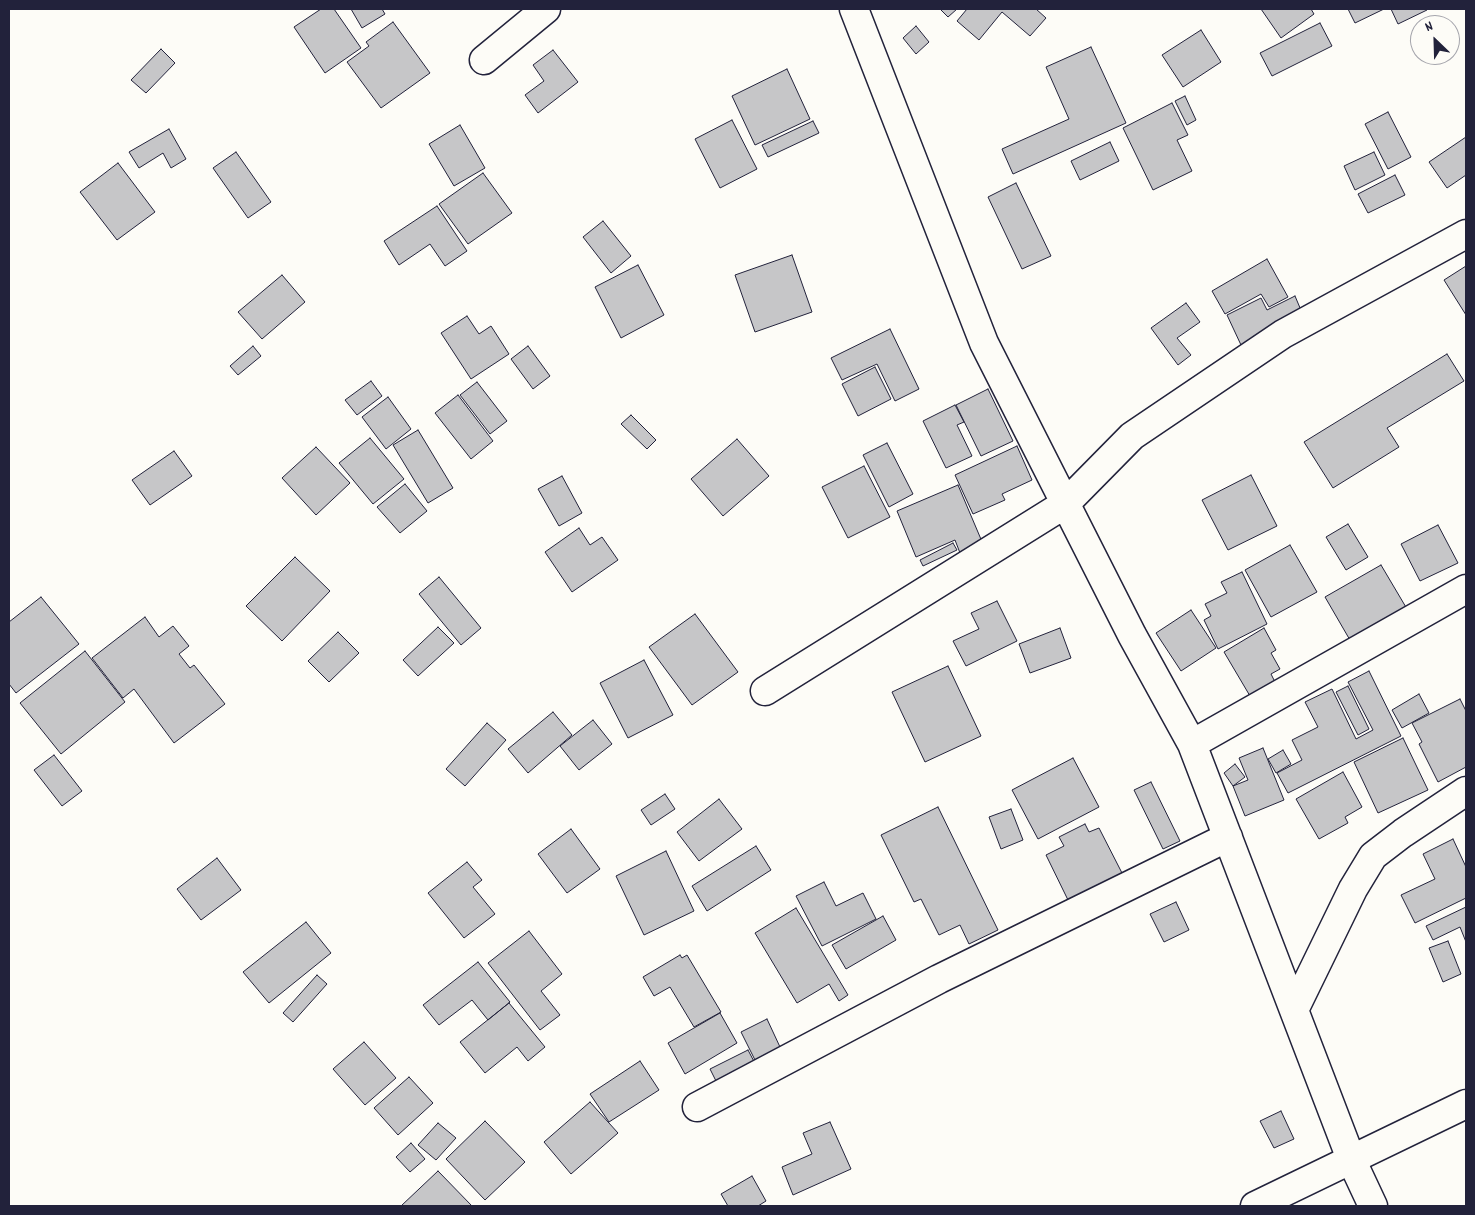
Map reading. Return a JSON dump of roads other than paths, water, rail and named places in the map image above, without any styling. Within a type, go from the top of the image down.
[{"type":"street","points":[[484,60],[546,9]]},
{"type":"street","points":[[854,9],[984,343],[1132,635],[1192,744],[1351,1159],[1373,1206]]},
{"type":"street","points":[[765,691],[1065,504],[1132,436],[1283,334],[1466,234]]},
{"type":"street","points":[[1192,744],[1466,589]]},
{"type":"street","points":[[1294,1010],[1352,889],[1372,856],[1466,791]]},
{"type":"street","points":[[697,1106],[939,980],[1228,837]]},
{"type":"street","points":[[1256,1206],[1466,1104]]}]
